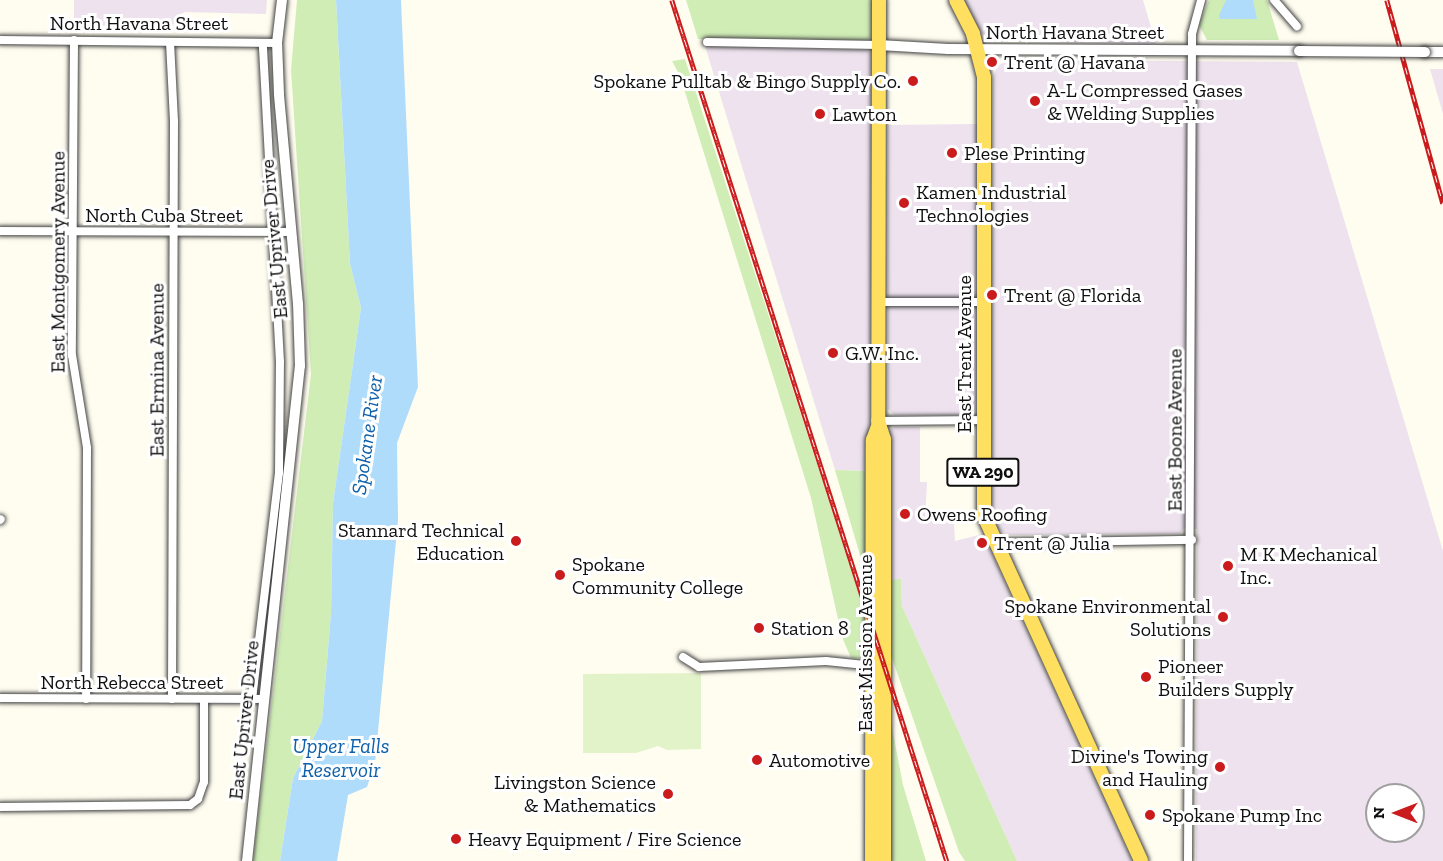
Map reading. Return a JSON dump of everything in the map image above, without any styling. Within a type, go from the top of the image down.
[{"type":"main road","name":"East Mission Avenue","points":[[879,0],[878,423],[873,440],[884,861]]},
{"type":"main road","name":"East Trent Avenue","points":[[956,0],[979,49],[985,88],[984,512],[995,543],[1141,861]]},
{"type":"main road","name":"East Mission Avenue","points":[[872,861],[879,666]]},
{"type":"street","name":"East Upriver Drive","points":[[252,699],[300,366],[277,43],[282,0]]},
{"type":"street","name":"East Boone Avenue","points":[[1188,861],[1192,540],[1191,51],[1192,25],[1201,0]]},
{"type":"street","points":[[1274,0],[1297,26]]},
{"type":"street","name":"North Havana Street","points":[[0,40],[277,43]]},
{"type":"street","name":"East Montgomery Avenue","points":[[74,40],[72,356],[87,448],[86,699]]},
{"type":"street","name":"East Ermina Avenue","points":[[170,42],[174,231],[172,699]]},
{"type":"street","name":"North Havana Street","points":[[707,42],[979,49],[1443,52]]},
{"type":"street","name":"East Upriver Drive","points":[[247,861],[265,699],[284,474],[263,44]]},
{"type":"street","name":"North Cuba Street","points":[[0,231],[292,232]]},
{"type":"street","points":[[879,302],[984,302]]},
{"type":"street","points":[[878,423],[984,420]]},
{"type":"street","points":[[995,543],[1192,540]]},
{"type":"street","points":[[683,657],[699,667],[826,661],[879,666]]},
{"type":"street","name":"North Rebecca Street","points":[[0,698],[265,699]]},
{"type":"street","points":[[0,807],[180,807],[198,799],[204,782],[204,699]]},
{"type":"shaded area","points":[[74,0],[267,0],[266,14],[185,12],[179,15],[177,30],[74,29]]},
{"type":"shaded area","points":[[962,0],[1143,0],[1156,44],[992,41],[981,33]]},
{"type":"shaded area","points":[[705,46],[866,50],[873,55],[869,471],[835,470]]},
{"type":"shaded area","points":[[1009,60],[1297,62],[1443,551],[1443,861],[1196,861],[1197,529],[1184,528],[1180,534],[1006,535],[997,528],[991,501],[993,78],[997,66]]},
{"type":"shaded area","points":[[1430,69],[1443,69],[1443,114]]},
{"type":"shaded area","points":[[977,124],[976,410],[970,415],[894,415],[888,409],[888,125]]},
{"type":"shaded area","points":[[894,427],[920,427],[920,482],[927,482],[925,521],[954,521],[955,541],[983,534],[1132,861],[1017,861],[902,606],[901,580],[889,580],[888,432]]},
{"type":"green space","points":[[297,0],[336,0],[350,264],[361,308],[333,503],[331,613],[322,721],[293,778],[280,861],[253,861],[311,374],[291,70]]},
{"type":"green space","points":[[686,0],[873,0],[873,35],[866,41],[698,39]]},
{"type":"green space","points":[[1209,0],[1267,0],[1279,40],[1207,40],[1199,25]]},
{"type":"green space","points":[[685,59],[868,620],[865,658],[851,658],[842,637],[811,498],[680,76],[672,61]]},
{"type":"green space","points":[[835,470],[869,471],[870,589]]},
{"type":"green space","points":[[901,579],[902,606],[1017,861],[965,861],[959,852],[889,649],[889,580]]},
{"type":"green space","points":[[701,673],[701,749],[667,750],[658,746],[636,753],[583,753],[583,674]]},
{"type":"green space","points":[[889,712],[903,785],[926,861],[889,861]]},
{"type":"water","name":"Upper Falls Reservoir","points":[[336,0],[401,0],[418,387],[397,443],[398,520],[375,763],[367,787],[348,795],[337,861],[280,861],[293,778],[322,721],[331,613],[333,503],[361,308],[350,264]]},
{"type":"water","points":[[1226,0],[1253,0],[1257,19],[1220,19],[1219,15]]},
{"type":"railway","points":[[672,0],[947,861]]},
{"type":"railway","points":[[1387,0],[1443,203]]},
{"type":"place","name":"Trent @ Havana","points":[[992,62]]},
{"type":"place","name":"Spokane Pulltab & Bingo Supply Co.","points":[[913,81]]},
{"type":"place","name":"A-L Compressed Gases & Welding Supplies","points":[[1035,101]]},
{"type":"place","name":"Lawton","points":[[820,114]]},
{"type":"place","name":"Plese Printing","points":[[952,153]]},
{"type":"place","name":"Kamen Industrial Technologies","points":[[904,203]]},
{"type":"place","name":"Trent @ Florida","points":[[992,295]]},
{"type":"place","name":"G.W. Inc.","points":[[833,353]]},
{"type":"place","name":"Owens Roofing","points":[[905,514]]},
{"type":"place","name":"Stannard Technical Education","points":[[516,541]]},
{"type":"place","name":"Trent @ Julia","points":[[982,543]]},
{"type":"place","name":"M K Mechanical Inc.","points":[[1228,566]]},
{"type":"place","name":"Spokane Community College","points":[[560,575]]},
{"type":"place","name":"Spokane Environmental Solutions","points":[[1223,617]]},
{"type":"place","name":"Station 8","points":[[759,628]]},
{"type":"place","name":"Pioneer Builders Supply","points":[[1146,677]]},
{"type":"place","name":"Automotive","points":[[757,760]]},
{"type":"place","name":"Divine's Towing and Hauling","points":[[1220,767]]},
{"type":"place","name":"Livingston Science & Mathematics","points":[[668,794]]},
{"type":"place","name":"Spokane Pump Inc","points":[[1150,815]]},
{"type":"place","name":"Heavy Equipment / Fire Science","points":[[456,839]]},
{"type":"water label","name":"Spokane River","points":[[367,435]]}]
